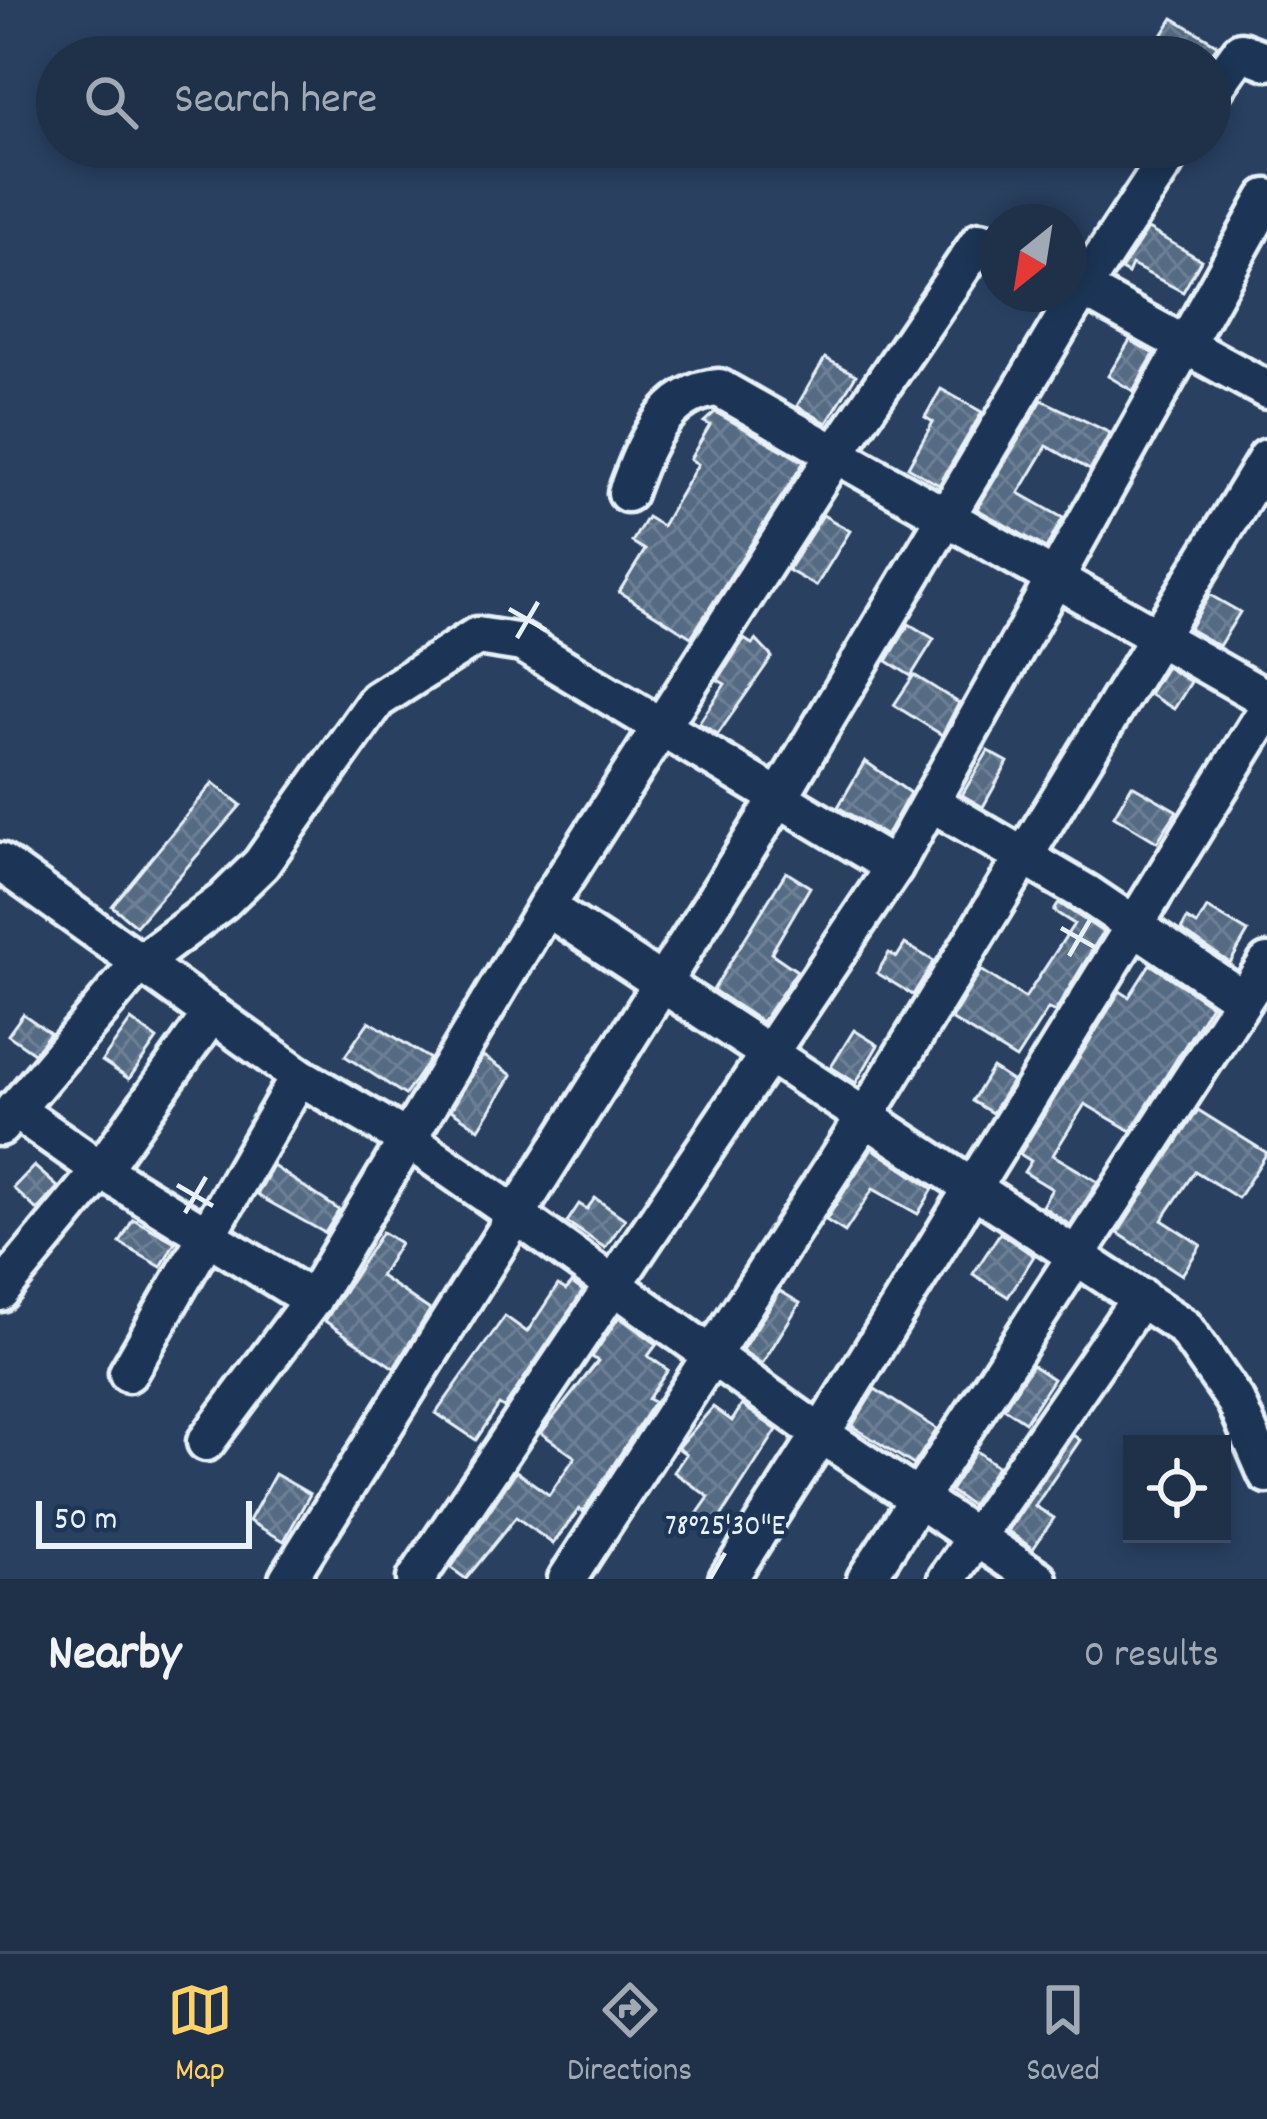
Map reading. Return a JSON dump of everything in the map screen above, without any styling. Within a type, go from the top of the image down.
[{"type":"street","points":[[1231,65],[1241,51],[1267,61]]},
{"type":"street","points":[[1087,269],[1160,168]]},
{"type":"street","points":[[416,1579],[894,867],[1267,198]]},
{"type":"street","points":[[206,1442],[312,1300],[546,907],[834,456],[979,242]]},
{"type":"street","points":[[1087,290],[1267,390]]},
{"type":"street","points":[[288,1579],[778,799],[945,519],[1060,312]]},
{"type":"street","points":[[627,493],[656,425],[674,408],[710,389],[730,392],[1056,583],[1267,699]]},
{"type":"street","points":[[567,1579],[713,1360],[864,1119],[1267,458]]},
{"type":"street","points":[[312,1300],[7,1118],[139,964],[224,902],[261,864],[377,700],[477,637],[522,643],[894,867]]},
{"type":"street","points":[[728,1579],[1267,710]]},
{"type":"street","points":[[932,802],[1135,926],[1241,998]]},
{"type":"street","points":[[0,862],[299,1076],[410,1141],[713,1360],[1038,1579]]},
{"type":"street","points":[[546,907],[1184,1327],[1211,1362],[1267,1474]]},
{"type":"street","points":[[866,1579],[1267,963]]},
{"type":"street","points":[[0,1292],[100,1170],[212,1013]]},
{"type":"street","points":[[128,1373],[299,1076]]},
{"type":"street","points":[[947,1579],[1142,1297]]},
{"type":"building","points":[[1173,18],[1203,36],[1162,36]]},
{"type":"building","points":[[1148,229],[1201,260],[1183,292],[1132,265],[1128,274],[1121,270]]},
{"type":"building","points":[[1130,340],[1154,354],[1133,391],[1108,376]]},
{"type":"building","points":[[825,358],[856,375],[827,423],[797,406]]},
{"type":"building","points":[[941,389],[982,412],[939,485],[908,467],[933,422],[925,417]]},
{"type":"building","points":[[1042,400],[1110,433],[1090,470],[1047,446],[1019,493],[1063,518],[1046,548],[977,509]]},
{"type":"building","points":[[715,412],[804,462],[691,637],[619,592],[645,550],[632,542],[647,517],[662,526],[698,464],[690,459],[710,425],[704,422]]},
{"type":"building","points":[[823,515],[850,531],[816,586],[788,570]]},
{"type":"building","points":[[1210,595],[1240,612],[1219,646],[1189,629]]},
{"type":"building","points":[[909,624],[934,639],[911,676],[887,661]]},
{"type":"building","points":[[744,639],[752,644],[756,640],[772,657],[718,734],[699,723],[725,684],[718,680]]},
{"type":"building","points":[[1166,667],[1191,682],[1174,709],[1149,694]]},
{"type":"building","points":[[914,675],[959,703],[942,735],[894,705]]},
{"type":"building","points":[[988,751],[1008,762],[983,807],[962,795]]},
{"type":"building","points":[[865,761],[910,793],[886,836],[838,807]]},
{"type":"building","points":[[213,783],[241,805],[136,926],[112,906]]},
{"type":"building","points":[[1132,785],[1177,811],[1157,842],[1114,816]]},
{"type":"building","points":[[786,872],[810,887],[771,953],[797,971],[762,1022],[713,990]]},
{"type":"building","points":[[1059,903],[1103,932],[1055,1012],[1048,1009],[1016,1059],[951,1019],[981,970],[1025,998],[1074,924],[1054,911]]},
{"type":"building","points":[[1207,908],[1248,932],[1230,963],[1181,930],[1187,919],[1197,925]]},
{"type":"building","points":[[905,944],[934,961],[913,995],[877,973],[889,953],[897,957]]},
{"type":"building","points":[[1150,964],[1211,1005],[1131,1131],[1085,1104],[1053,1155],[1098,1182],[1070,1225],[1042,1206],[1052,1189],[1024,1172],[1031,1161],[1020,1154],[1120,991],[1129,997]]},
{"type":"building","points":[[23,1014],[50,1033],[34,1053],[8,1035]]},
{"type":"building","points":[[131,1020],[157,1039],[129,1079],[102,1061]]},
{"type":"building","points":[[369,1021],[430,1059],[405,1095],[345,1056]]},
{"type":"building","points":[[854,1030],[878,1045],[856,1083],[831,1067]]},
{"type":"building","points":[[483,1056],[512,1075],[479,1129],[451,1110]]},
{"type":"building","points":[[992,1068],[1012,1081],[992,1113],[972,1101]]},
{"type":"building","points":[[1198,1110],[1267,1153],[1238,1198],[1195,1171],[1162,1220],[1201,1245],[1182,1275],[1118,1233]]},
{"type":"building","points":[[872,1148],[933,1189],[918,1214],[873,1189],[845,1232],[826,1220]]},
{"type":"building","points":[[34,1166],[58,1187],[37,1210],[13,1188]]},
{"type":"building","points":[[273,1166],[339,1210],[325,1233],[257,1195]]},
{"type":"building","points":[[595,1198],[625,1219],[605,1248],[567,1222],[579,1204],[587,1209]]},
{"type":"building","points":[[133,1219],[175,1242],[161,1267],[120,1243]]},
{"type":"building","points":[[382,1232],[400,1243],[380,1276],[430,1310],[394,1368],[325,1321]]},
{"type":"building","points":[[1000,1233],[1034,1256],[1008,1297],[973,1274]]},
{"type":"building","points":[[572,1283],[583,1291],[504,1408],[499,1405],[476,1440],[436,1413],[505,1316],[527,1332],[558,1285],[566,1290]]},
{"type":"building","points":[[780,1291],[800,1303],[762,1364],[742,1350]]},
{"type":"building","points":[[619,1317],[657,1344],[648,1356],[668,1370],[648,1399],[654,1402],[583,1512],[579,1509],[553,1544],[516,1517],[466,1579],[451,1568],[516,1471],[549,1495],[575,1457],[541,1433],[598,1361],[592,1357]]},
{"type":"building","points":[[1032,1365],[1053,1379],[1025,1422],[1004,1408]]},
{"type":"building","points":[[875,1389],[937,1429],[914,1465],[852,1426]]},
{"type":"building","points":[[742,1405],[777,1430],[713,1529],[695,1517],[709,1497],[674,1472],[686,1454],[678,1448],[713,1407],[732,1421]]},
{"type":"building","points":[[1073,1435],[1080,1440],[1035,1506],[1054,1518],[1033,1549],[1008,1531]]},
{"type":"building","points":[[976,1451],[997,1466],[971,1505],[950,1491]]},
{"type":"building","points":[[275,1474],[310,1494],[284,1541],[249,1521]]}]
